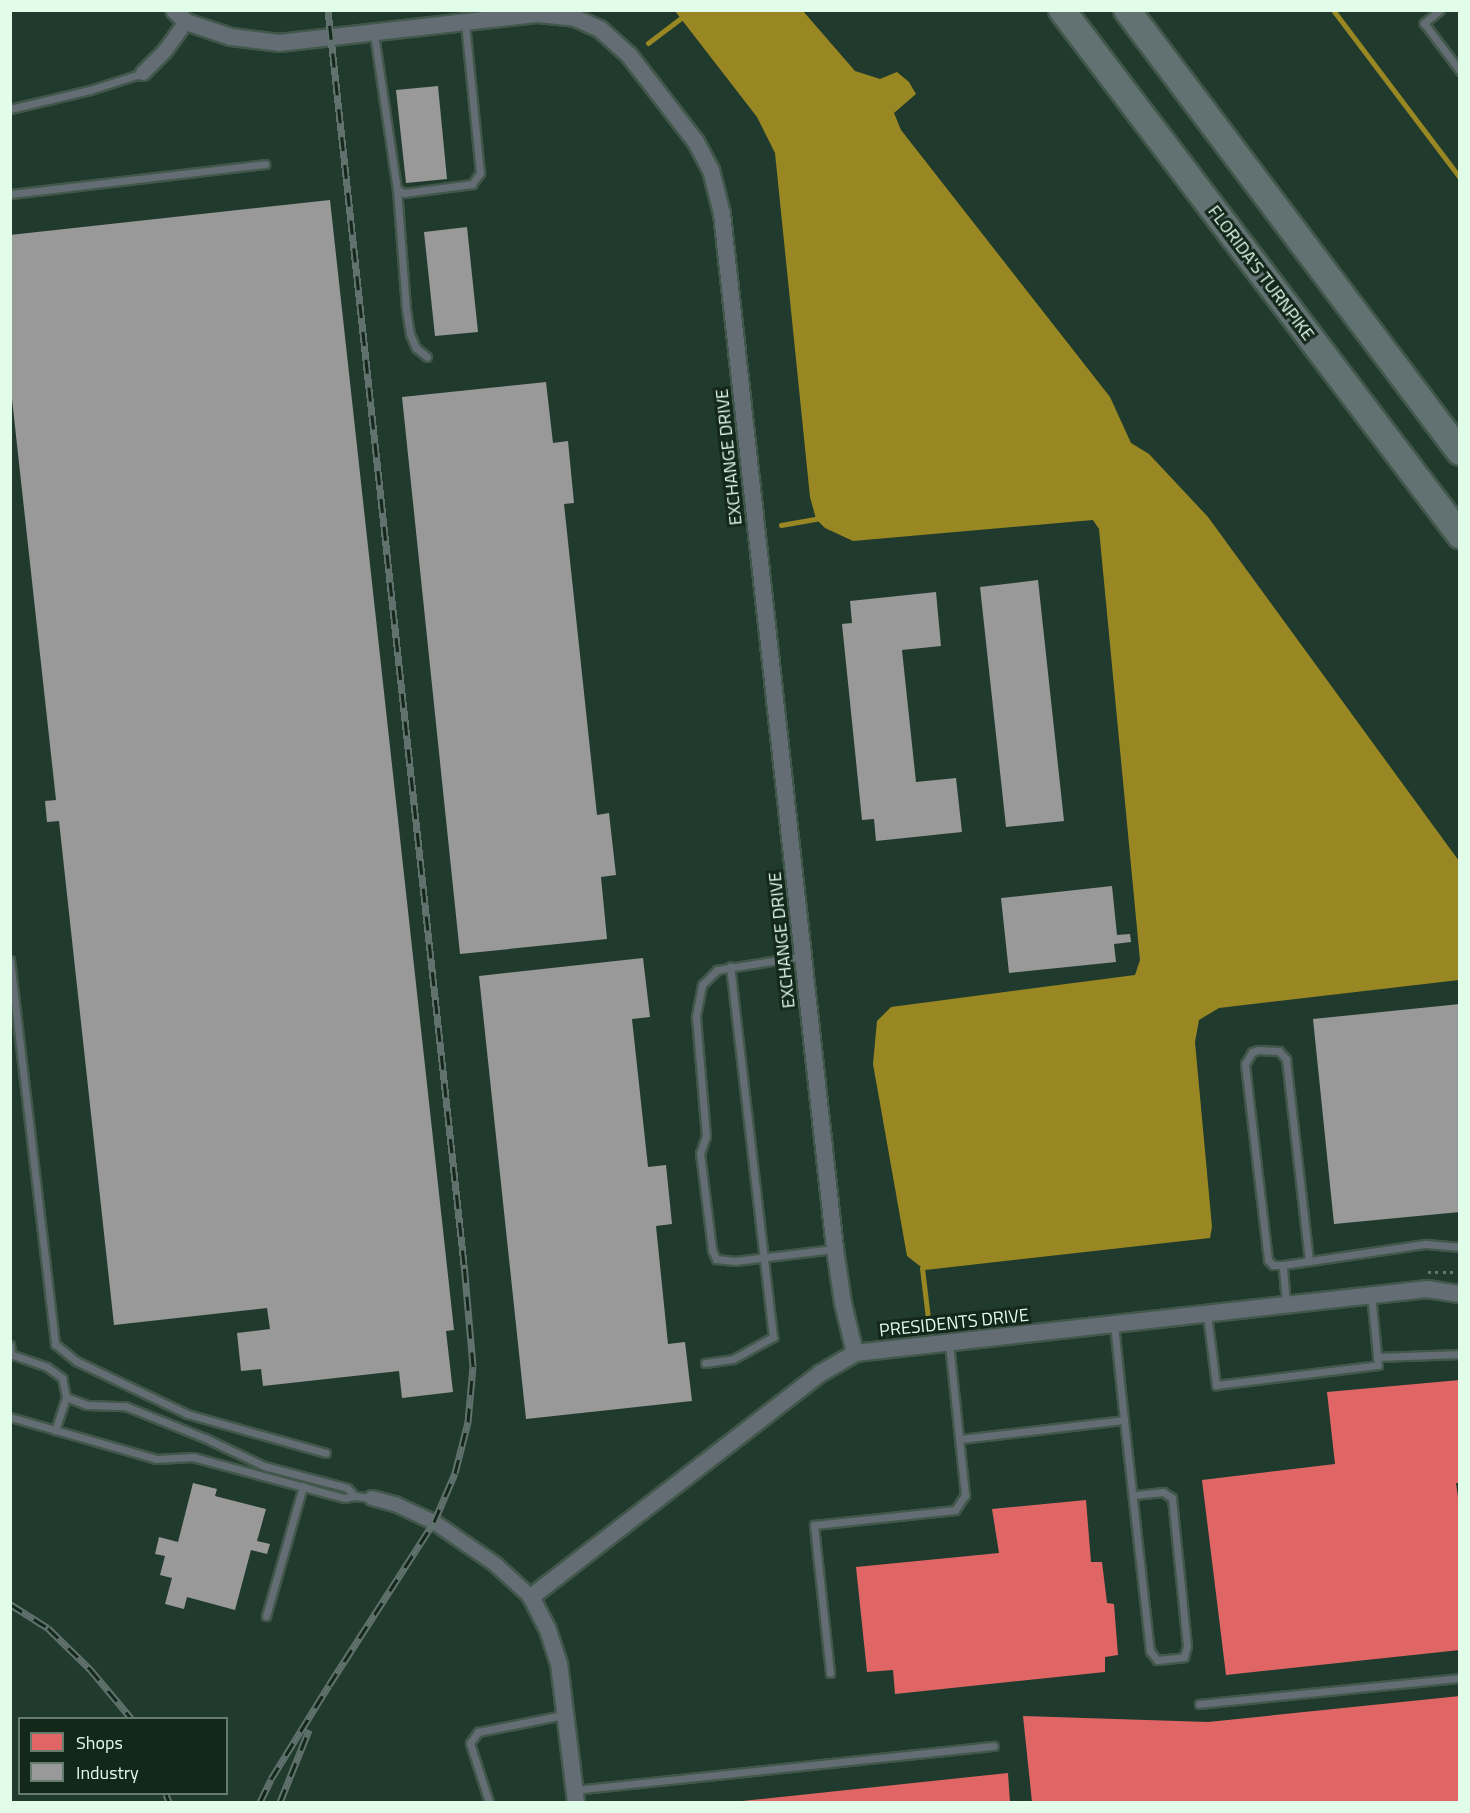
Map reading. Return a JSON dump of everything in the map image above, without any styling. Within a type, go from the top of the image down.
[{"type":"highway","name":"FLORIDA'S TURNPIKE","points":[[1062,10],[1460,536]]},
{"type":"highway","points":[[1127,10],[1460,452]]},
{"type":"street","name":"EXCHANGE DRIVE","points":[[180,16],[231,37],[279,43],[538,12],[575,18],[600,29],[629,55],[696,142],[711,170],[723,225],[835,1249],[843,1303],[855,1353]]},
{"type":"street","points":[[143,73],[165,51],[180,16]]},
{"type":"street","name":"PRESIDENTS DRIVE","points":[[531,1597],[821,1373],[855,1353],[1427,1289],[1460,1293]]},
{"type":"street","points":[[372,1498],[395,1504],[434,1522],[495,1564],[531,1597],[547,1628],[559,1664],[575,1796]]},
{"type":"lane","points":[[1440,10],[1424,23],[1460,71]]},
{"type":"lane","points":[[397,189],[404,193],[472,184],[480,173],[465,22]]},
{"type":"lane","points":[[374,32],[397,189],[406,309],[410,334],[416,348],[426,357]]},
{"type":"lane","points":[[10,109],[90,90],[143,73]]},
{"type":"lane","points":[[10,194],[265,164]]},
{"type":"lane","points":[[803,956],[730,966],[717,970],[702,985],[696,1017],[706,1136],[700,1153],[712,1250],[716,1259],[735,1262],[835,1249]]},
{"type":"lane","points":[[10,960],[55,1344],[76,1361],[187,1414],[326,1453]]},
{"type":"lane","points":[[705,1363],[733,1359],[774,1337],[730,966]]},
{"type":"lane","points":[[1309,1261],[1286,1059],[1279,1051],[1258,1050],[1252,1052],[1245,1064],[1268,1260],[1273,1265],[1283,1265],[1426,1244],[1460,1247]]},
{"type":"lane","points":[[1283,1265],[1286,1305]]},
{"type":"lane","points":[[1207,1314],[1216,1385],[1378,1365],[1371,1295]]},
{"type":"lane","points":[[1114,1324],[1150,1651],[1157,1660],[1184,1657],[1188,1646],[1172,1498],[1163,1492],[1133,1495]]},
{"type":"lane","points":[[830,1672],[814,1525],[955,1510],[965,1495],[949,1343]]},
{"type":"lane","points":[[10,1345],[11,1354],[47,1367],[62,1378],[66,1397],[55,1430]]},
{"type":"lane","points":[[1377,1357],[1460,1354]]},
{"type":"lane","points":[[66,1397],[87,1405],[125,1406],[205,1438],[264,1466],[347,1488],[355,1496]]},
{"type":"lane","points":[[10,1417],[156,1459],[193,1456],[344,1498],[355,1496],[372,1498]]},
{"type":"lane","points":[[960,1439],[1124,1420]]},
{"type":"lane","points":[[266,1616],[303,1486]]},
{"type":"lane","points":[[1199,1704],[1460,1678]]},
{"type":"lane","points":[[489,1803],[470,1743],[478,1732],[566,1714]]},
{"type":"lane","points":[[575,1796],[994,1746]]},
{"type":"shaded area","points":[[675,11],[803,11],[855,71],[880,79],[897,72],[909,82],[916,94],[894,113],[901,130],[1110,397],[1131,443],[1149,454],[1208,517],[1459,861],[1459,980],[1219,1008],[1199,1020],[1195,1042],[1212,1227],[1210,1238],[925,1270],[907,1256],[873,1064],[877,1021],[891,1007],[1135,975],[1140,960],[1099,529],[1093,520],[853,541],[825,528],[816,519],[810,497],[775,153],[757,117]]},
{"type":"building: Shops","points":[[1460,1380],[1460,1483],[1456,1483],[1460,1512],[1460,1650],[1226,1675],[1202,1480],[1335,1464],[1327,1392]]},
{"type":"building: Shops","points":[[1086,1500],[1091,1562],[1102,1562],[1107,1603],[1114,1604],[1118,1655],[1105,1657],[1105,1672],[895,1694],[893,1670],[867,1672],[856,1567],[999,1553],[992,1509]]},
{"type":"building: Shops","points":[[1460,1696],[1460,1802],[1032,1802],[1023,1716],[1208,1722]]},
{"type":"building: Shops","points":[[1008,1773],[1010,1802],[742,1802],[742,1801]]},
{"type":"building: Industry","points":[[438,86],[447,179],[406,183],[396,90]]},
{"type":"building: Industry","points":[[330,200],[454,1330],[446,1331],[453,1392],[402,1398],[399,1371],[263,1386],[261,1369],[241,1371],[237,1333],[270,1329],[267,1308],[114,1325],[59,821],[47,822],[45,801],[56,800],[10,381],[10,235]]},
{"type":"building: Industry","points":[[467,227],[478,332],[435,336],[424,232]]},
{"type":"building: Industry","points":[[546,382],[553,443],[568,441],[574,503],[564,504],[597,815],[609,813],[616,875],[601,877],[607,939],[460,954],[402,397]]},
{"type":"building: Industry","points":[[1038,580],[1064,821],[1006,827],[980,587]]},
{"type":"building: Industry","points":[[936,592],[941,646],[902,650],[916,782],[956,778],[962,832],[876,841],[874,819],[862,820],[842,624],[852,623],[850,601]]},
{"type":"building: Industry","points":[[1112,886],[1117,935],[1130,934],[1131,942],[1114,944],[1116,962],[1009,973],[1001,898]]},
{"type":"building: Industry","points":[[643,958],[650,1017],[632,1019],[648,1167],[666,1165],[672,1224],[656,1226],[668,1344],[685,1342],[692,1401],[526,1419],[479,976]]},
{"type":"building: Industry","points":[[1460,1004],[1460,1212],[1334,1224],[1313,1019]]},
{"type":"building: Industry","points":[[193,1483],[217,1489],[215,1496],[266,1509],[257,1541],[270,1544],[267,1554],[251,1550],[235,1610],[187,1597],[184,1609],[165,1604],[172,1578],[160,1575],[165,1556],[155,1554],[159,1537],[178,1542]]},
{"type":"waterway","points":[[1333,10],[1460,178]]},
{"type":"waterway","points":[[648,43],[681,18]]},
{"type":"waterway","points":[[781,525],[816,519]]},
{"type":"waterway","points":[[922,1268],[930,1335]]},
{"type":"railway","points":[[260,1802],[271,1779],[329,1685],[434,1522],[455,1473],[468,1422],[473,1366],[464,1264],[328,10]]},
{"type":"railway","points":[[10,1604],[48,1628],[90,1669],[130,1717]]},
{"type":"railway","points":[[280,1802],[309,1730]]},
{"type":"railway","points":[[166,1795],[169,1802]]}]
